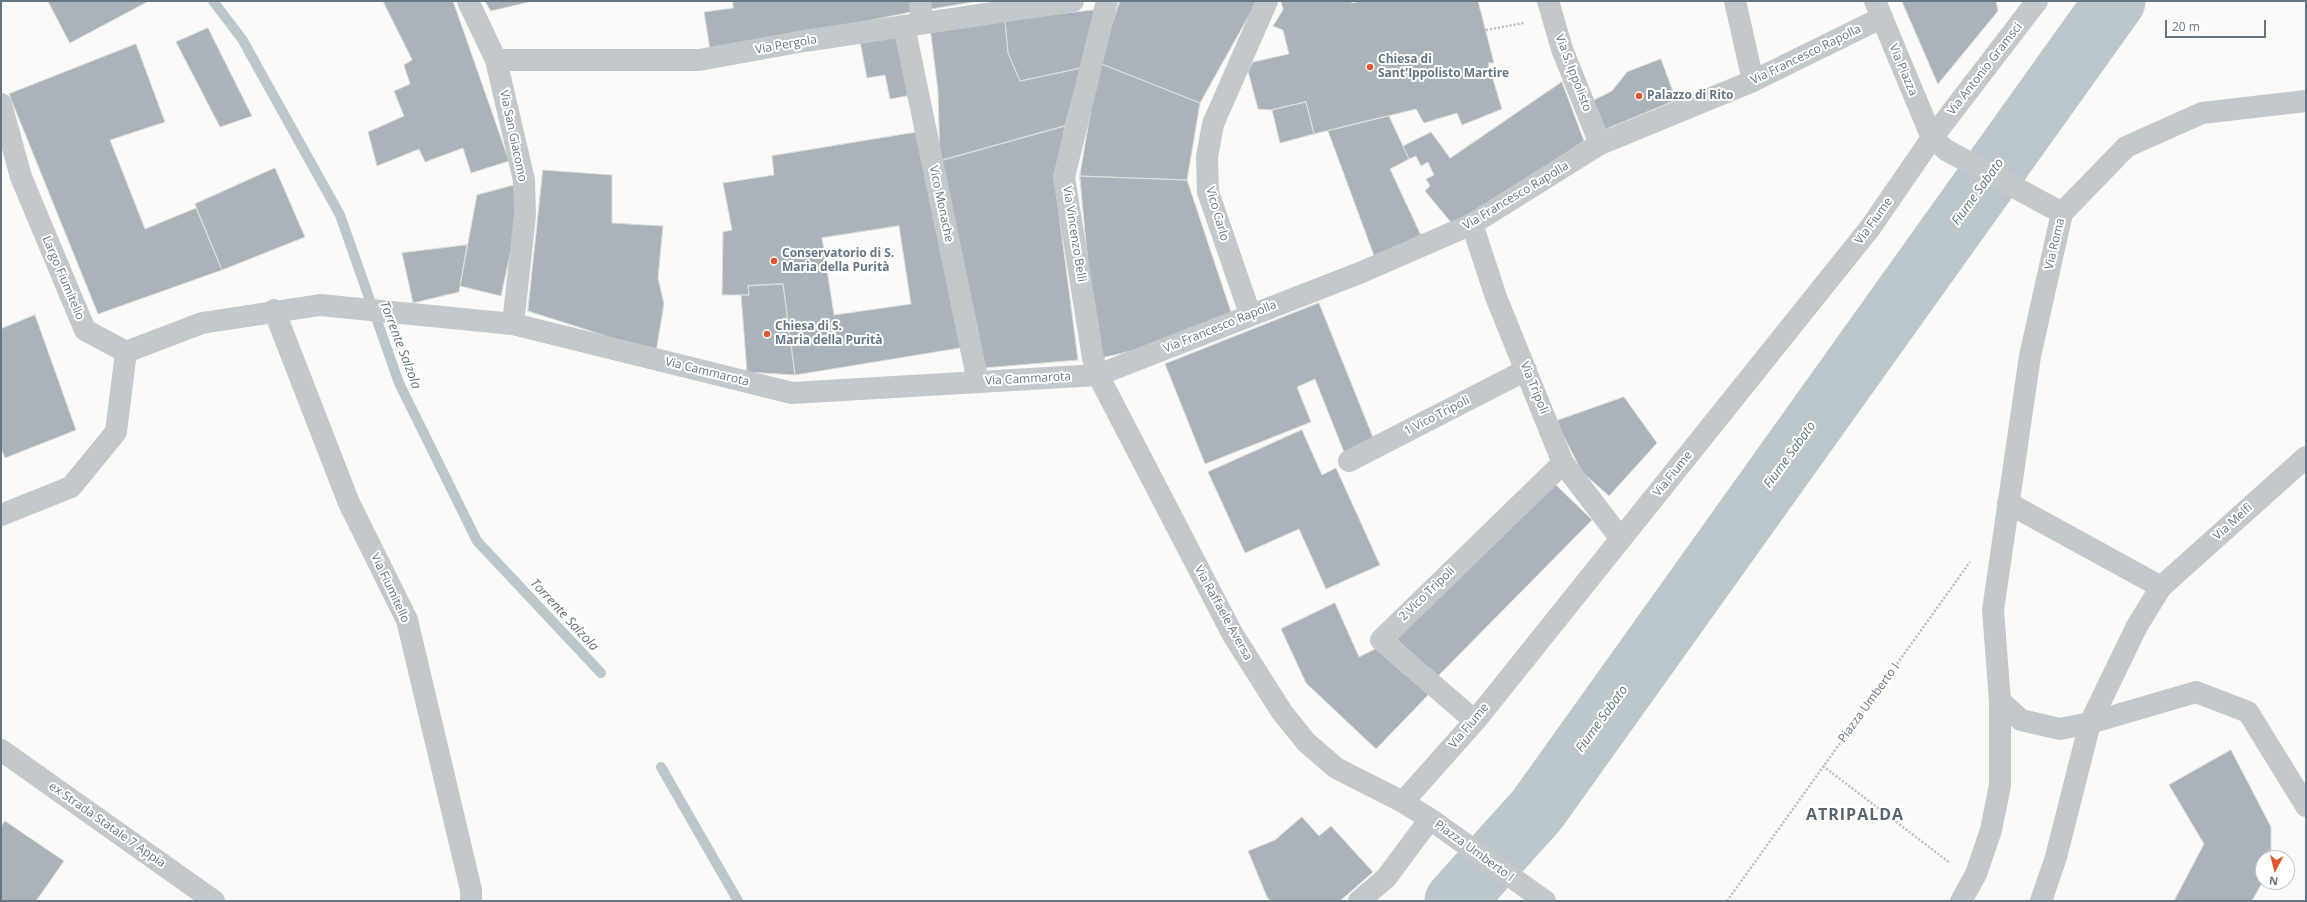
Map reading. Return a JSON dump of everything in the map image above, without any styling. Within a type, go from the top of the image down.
[{"type":"street","name":"Via San Giacomo","points":[[468,1],[496,60],[524,180],[525,215],[513,324]]},
{"type":"street","name":"Vico Monache","points":[[920,1],[913,25],[978,382]]},
{"type":"street","name":"Via Pergola","points":[[496,60],[699,60],[804,41],[913,25],[993,7],[1073,1]]},
{"type":"street","name":"Via Vincenzo Belli","points":[[1098,375],[1093,358],[1064,177],[1107,1]]},
{"type":"street","name":"Vico Carlo","points":[[1250,314],[1208,192],[1207,157],[1213,124],[1267,1]]},
{"type":"street","points":[[1735,1],[1753,81]]},
{"type":"street","name":"Via Antonio Gramsci","points":[[1939,144],[2037,1]]},
{"type":"street","name":"Via S. Ippolisto","points":[[1550,9],[1600,144]]},
{"type":"street","name":"Via Francesco Rapolla","points":[[1098,375],[1250,314],[1362,272],[1472,224],[1600,144],[1753,81],[1878,9]]},
{"type":"street","name":"Via Piazza","points":[[1878,9],[1939,144]]},
{"type":"street","name":"Via Roma","points":[[2008,503],[2030,356],[2062,213],[2126,147],[2202,113],[2306,101]]},
{"type":"street","name":"Largo Fiumitello","points":[[1,104],[4,129],[21,178],[85,330],[126,352]]},
{"type":"street","points":[[1939,144],[2062,213]]},
{"type":"street","name":"Via Fiume","points":[[1403,802],[1475,721],[1939,144]]},
{"type":"street","name":"Via Tripoli","points":[[1472,224],[1496,298],[1563,463],[1621,539]]},
{"type":"street","name":"Via Cammarota","points":[[274,310],[320,305],[445,316],[513,324],[792,393],[1098,375]]},
{"type":"street","points":[[1,515],[71,487],[116,432],[126,352],[202,323],[274,310]]},
{"type":"street","name":"Via Fiumitello","points":[[274,310],[349,503],[407,620],[471,890],[471,901]]},
{"type":"street","name":"1 Vico Tripoli","points":[[1349,462],[1526,370]]},
{"type":"street","name":"Via Raffaele Aversa","points":[[1098,375],[1233,634],[1282,712],[1306,742],[1336,768],[1403,802]]},
{"type":"street","name":"Via Melfi","points":[[2161,587],[2306,457]]},
{"type":"street","name":"2 Vico Tripoli","points":[[1475,721],[1381,640],[1563,463]]},
{"type":"street","points":[[1961,901],[1976,874],[1991,830],[2000,785],[2000,701],[1993,610],[2008,503],[2161,587],[2137,626],[2090,723],[2056,857],[2041,901]]},
{"type":"street","points":[[2000,701],[2021,720],[2060,729],[2090,723],[2196,692],[2248,712],[2306,806]]},
{"type":"street","name":"ex Strada Statale 7 Appia","points":[[1,750],[214,901]]},
{"type":"street","name":"Piazza Umberto I","points":[[1403,802],[1436,823],[1545,901]]},
{"type":"street","points":[[1359,901],[1386,878],[1436,823]]},
{"type":"path","points":[[1486,30],[1550,9]]},
{"type":"path","name":"Piazza Umberto I","points":[[1727,901],[1973,557]]},
{"type":"path","points":[[1824,766],[1945,860],[1976,874]]},
{"type":"building","points":[[48,1],[146,1],[147,2],[70,43]]},
{"type":"building","points":[[383,1],[453,1],[509,161],[471,173],[463,148],[425,162],[419,149],[377,166],[368,132],[404,116],[394,91],[410,84],[404,65],[412,60]]},
{"type":"building","points":[[485,1],[533,1],[491,11]]},
{"type":"building","points":[[733,1],[916,1],[916,11],[808,33],[710,49],[704,12],[733,8]]},
{"type":"building","points":[[926,1],[979,1],[926,10]]},
{"type":"building","points":[[1120,1],[1257,1],[1200,103],[1099,63]]},
{"type":"building","name":"Chiesa di Sant'Ippolisto Martire","points":[[1281,1],[1351,1],[1352,3],[1361,1],[1478,1],[1494,63],[1488,63],[1502,109],[1462,125],[1457,113],[1424,123],[1416,109],[1314,134],[1306,102],[1272,110],[1258,109],[1248,71],[1253,62],[1289,54],[1283,30],[1273,26],[1283,10]]},
{"type":"building","points":[[1902,1],[1996,1],[1998,11],[1938,84]]},
{"type":"building","points":[[1095,10],[1081,68],[1020,81],[1008,53],[1005,20]]},
{"type":"building","points":[[1005,20],[1008,53],[1020,81],[1081,68],[1065,126],[940,161],[938,91],[930,27]]},
{"type":"building","points":[[208,28],[252,116],[220,127],[176,42]]},
{"type":"building","points":[[900,35],[912,95],[890,99],[885,75],[867,78],[860,41]]},
{"type":"building","points":[[136,44],[165,122],[110,140],[145,229],[196,208],[222,270],[98,314],[9,94]]},
{"type":"building","name":"Palazzo di Rito","points":[[1661,59],[1676,100],[1604,130],[1592,101],[1612,91],[1627,72]]},
{"type":"building","points":[[1099,63],[1200,103],[1187,180],[1080,176]]},
{"type":"building","points":[[1562,82],[1584,141],[1454,226],[1425,191],[1430,186],[1426,179],[1434,175],[1428,162],[1421,166],[1416,156],[1409,159],[1403,146],[1431,132],[1450,158]]},
{"type":"building","points":[[1306,102],[1314,134],[1280,143],[1272,110]]},
{"type":"building","points":[[1389,116],[1409,159],[1390,169],[1424,242],[1376,261],[1328,131]]},
{"type":"building","points":[[1065,126],[1055,183],[1078,360],[983,368],[940,161]]},
{"type":"building","name":"Conservatorio di S. Maria della Purità","points":[[918,132],[966,347],[795,375],[783,284],[748,286],[749,295],[722,295],[723,232],[732,230],[723,183],[774,175],[772,156]],"holes":[[[899,226],[911,304],[834,315],[822,238]]]},
{"type":"building","points":[[275,168],[305,237],[222,270],[195,204]]},
{"type":"building","points":[[543,170],[612,175],[612,223],[663,226],[658,278],[664,304],[656,352],[528,311]]},
{"type":"building","points":[[1080,176],[1187,180],[1232,315],[1157,345],[1097,359]]},
{"type":"building","points":[[515,185],[518,218],[501,296],[460,286],[477,195]]},
{"type":"building","points":[[467,245],[459,292],[413,303],[402,253]]},
{"type":"building","name":"Chiesa di S. Maria della Purità","points":[[783,284],[795,375],[747,372],[741,295],[749,295],[748,286]]},
{"type":"building","points":[[1319,303],[1376,445],[1346,457],[1315,379],[1297,387],[1311,422],[1205,464],[1165,364]]},
{"type":"building","points":[[35,315],[76,430],[5,458],[1,448],[1,329]]},
{"type":"building","points":[[1624,397],[1657,443],[1609,496],[1582,472],[1556,421]]},
{"type":"building","points":[[1302,430],[1322,475],[1336,468],[1380,565],[1326,589],[1299,529],[1245,553],[1208,472]]},
{"type":"building","points":[[1552,481],[1592,520],[1436,678],[1396,638]]},
{"type":"building","points":[[1335,603],[1359,657],[1379,647],[1429,694],[1376,749],[1306,683],[1281,629]]},
{"type":"building","points":[[2231,750],[2271,827],[2271,850],[2255,850],[2255,890],[2258,890],[2252,901],[2174,901],[2204,844],[2169,785]]},
{"type":"building","points":[[1302,817],[1319,836],[1331,826],[1373,872],[1340,901],[1270,901],[1267,897],[1248,851],[1275,840]]},
{"type":"building","points":[[5,821],[64,861],[36,901],[1,901],[1,827]]},
{"type":"waterway","name":"Torrente Salzola","points":[[213,1],[242,39],[340,215],[399,383],[477,541],[601,673]]},
{"type":"waterway","name":"Fiume Sabato","points":[[1455,901],[1537,810],[2115,1]]},
{"type":"waterway","name":"Torrente Salzola","points":[[661,767],[738,901]]},
{"type":"place","name":"Chiesa di Sant'Ippolisto Martire","points":[[1370,67]]},
{"type":"place","name":"Palazzo di Rito","points":[[1639,96]]},
{"type":"place","name":"Conservatorio di S. Maria della Purità","points":[[774,261]]},
{"type":"place","name":"Chiesa di S. Maria della Purità","points":[[767,334]]},
{"type":"district","name":"ATRIPALDA","points":[[1855,815]]}]
